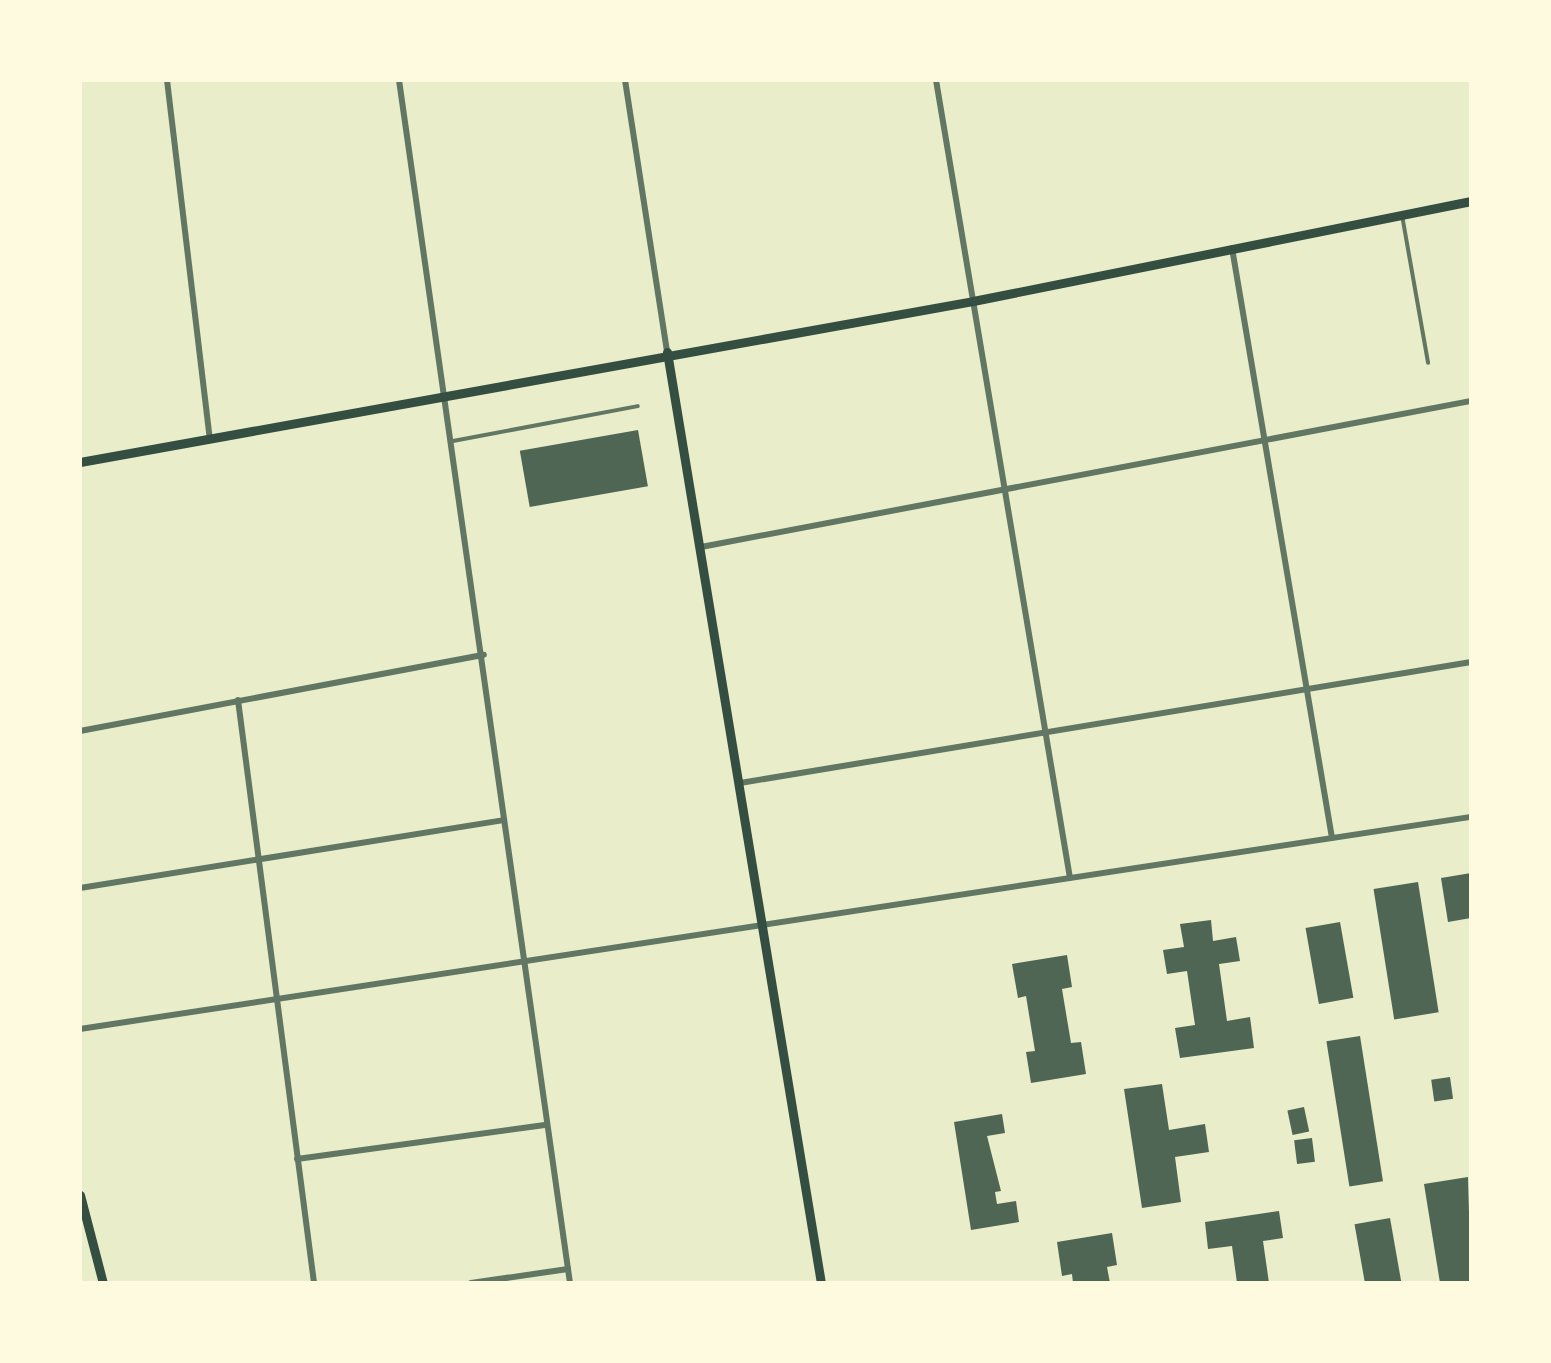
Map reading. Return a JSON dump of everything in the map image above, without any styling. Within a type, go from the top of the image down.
[{"type":"main road","points":[[80,462],[667,352],[972,300],[1471,201]]},
{"type":"main road","points":[[667,352],[821,1283]]},
{"type":"main road","points":[[80,1195],[103,1283]]},
{"type":"street","points":[[167,80],[210,440]]},
{"type":"street","points":[[399,80],[484,656],[545,1125],[570,1283]]},
{"type":"street","points":[[625,80],[667,352]]},
{"type":"street","points":[[936,80],[1070,878]]},
{"type":"street","points":[[1232,248],[1332,838]]},
{"type":"street","points":[[701,546],[1471,402]]},
{"type":"street","points":[[80,731],[484,656]]},
{"type":"street","points":[[740,783],[1471,662]]},
{"type":"street","points":[[238,700],[314,1283]]},
{"type":"street","points":[[80,1029],[1471,817]]},
{"type":"street","points":[[80,888],[256,856],[504,820]]},
{"type":"street","points":[[297,1159],[545,1125]]},
{"type":"street","points":[[470,1283],[568,1269]]},
{"type":"lane","points":[[1402,215],[1428,363]]},
{"type":"lane","points":[[453,442],[638,406]]},
{"type":"building","points":[[638,430],[648,486],[530,507],[520,451]]},
{"type":"building","points":[[1471,873],[1471,918],[1448,922],[1441,878]]},
{"type":"building","points":[[1418,882],[1439,1012],[1394,1019],[1374,889]]},
{"type":"building","points":[[1211,920],[1213,941],[1236,937],[1240,961],[1219,964],[1227,1021],[1250,1017],[1254,1048],[1180,1058],[1175,1028],[1195,1025],[1187,971],[1167,974],[1163,950],[1184,947],[1180,924]]},
{"type":"building","points":[[1340,922],[1353,998],[1319,1004],[1306,928]]},
{"type":"building","points":[[1067,955],[1072,987],[1062,989],[1071,1043],[1081,1042],[1086,1074],[1031,1083],[1026,1052],[1035,1051],[1026,996],[1018,998],[1012,964]]},
{"type":"building","points":[[1360,1036],[1383,1181],[1349,1187],[1326,1041]]},
{"type":"building","points":[[1450,1077],[1453,1099],[1434,1101],[1431,1080]]},
{"type":"building","points":[[1162,1084],[1169,1130],[1205,1124],[1209,1152],[1175,1157],[1181,1202],[1142,1208],[1124,1089]]},
{"type":"building","points":[[1304,1107],[1309,1131],[1293,1135],[1287,1111]]},
{"type":"building","points":[[1002,1114],[1005,1133],[987,1136],[1001,1191],[995,1192],[997,1204],[1016,1201],[1019,1222],[971,1230],[954,1122]]},
{"type":"building","points":[[1312,1138],[1315,1162],[1297,1164],[1294,1140]]},
{"type":"building","points":[[1468,1177],[1471,1283],[1440,1283],[1424,1184]]},
{"type":"building","points":[[1279,1211],[1283,1238],[1263,1241],[1269,1283],[1237,1283],[1232,1246],[1208,1249],[1205,1222]]},
{"type":"building","points":[[1390,1218],[1401,1283],[1365,1283],[1355,1224]]},
{"type":"building","points":[[1112,1233],[1117,1265],[1107,1267],[1110,1283],[1073,1283],[1072,1274],[1062,1276],[1057,1242]]}]
